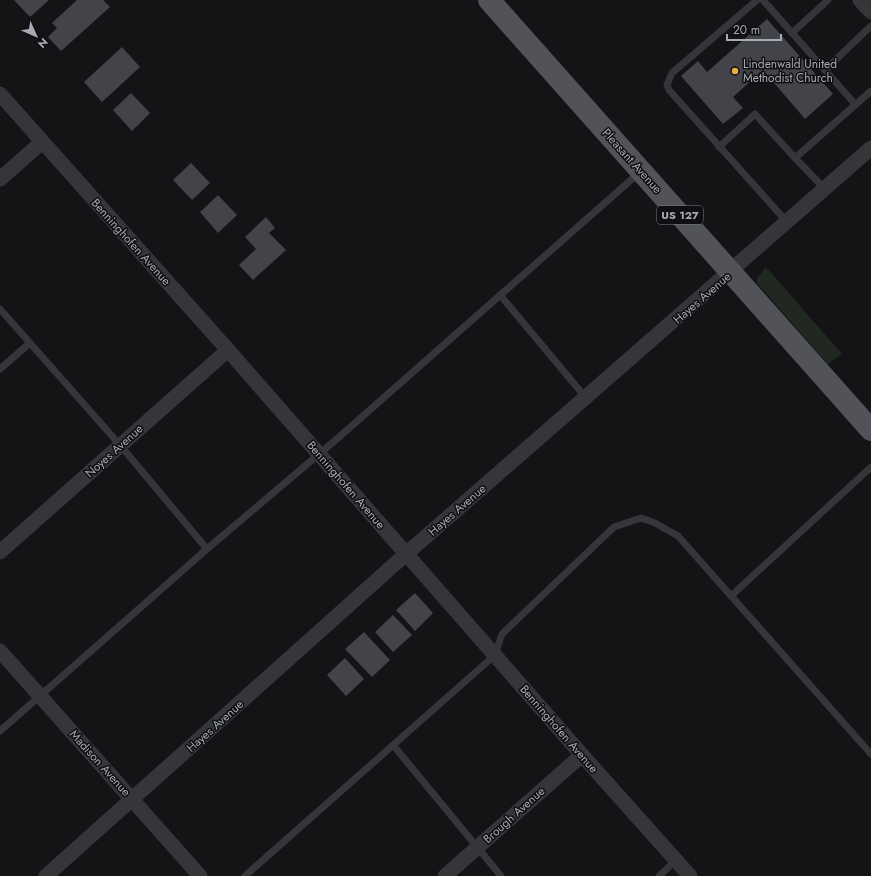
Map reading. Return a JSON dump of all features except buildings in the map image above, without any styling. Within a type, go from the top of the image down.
[{"type":"main road","name":"Pleasant Avenue","points":[[489,0],[871,430]]},
{"type":"street","points":[[860,0],[871,12]]},
{"type":"street","name":"Benninghofen Avenue","points":[[0,94],[228,350],[582,755],[690,876]]},
{"type":"street","points":[[0,179],[42,142]]},
{"type":"street","name":"Hayes Avenue","points":[[46,876],[406,554],[730,273],[871,148]]},
{"type":"street","name":"Noyes Avenue","points":[[0,552],[228,350]]},
{"type":"street","name":"Madison Avenue","points":[[0,651],[200,876]]},
{"type":"street","name":"Brough Avenue","points":[[445,876],[582,755]]},
{"type":"lane","points":[[757,0],[672,73],[668,80],[669,90],[787,223]]},
{"type":"lane","points":[[763,0],[855,104]]},
{"type":"lane","points":[[792,32],[828,0]]},
{"type":"lane","points":[[825,70],[871,26]]},
{"type":"lane","points":[[795,158],[871,90]]},
{"type":"lane","points":[[719,147],[755,114],[825,189]]},
{"type":"lane","points":[[0,731],[642,171]]},
{"type":"lane","points":[[500,295],[586,398]]},
{"type":"lane","points":[[0,309],[120,445],[207,549]]},
{"type":"lane","points":[[0,369],[30,343]]},
{"type":"lane","points":[[731,596],[871,467]]},
{"type":"lane","points":[[245,876],[495,655],[502,634],[614,527],[641,518],[655,523],[678,536],[871,754]]},
{"type":"lane","points":[[393,745],[501,876]]},
{"type":"lane","points":[[659,876],[676,860]]},
{"type":"shaded area","points":[[766,267],[842,354],[828,364],[757,283],[757,278]]},
{"type":"place","name":"Lindenwald United Methodist Church","points":[[735,71]]}]
